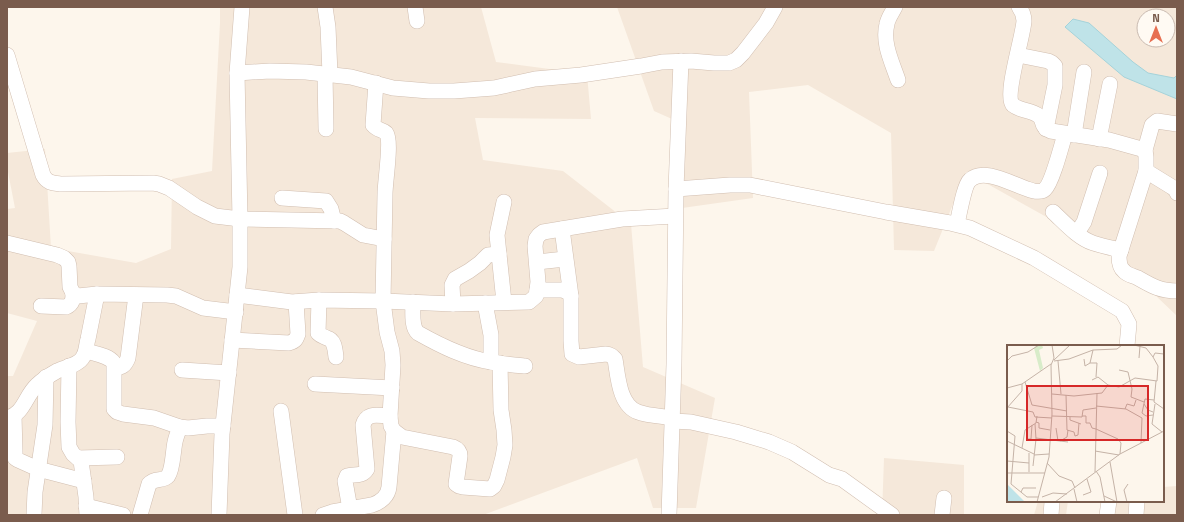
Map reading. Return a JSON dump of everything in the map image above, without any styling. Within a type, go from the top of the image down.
[{"type":"street","points":[[219,515],[223,426],[240,267],[237,73],[242,7]]},
{"type":"street","points":[[325,7],[329,34],[326,130]]},
{"type":"street","points":[[237,73],[270,71],[328,74],[351,77],[393,88],[454,91],[494,88],[536,79],[581,75],[662,62],[691,61],[714,64],[729,63],[736,60],[743,53],[766,24],[775,7]]},
{"type":"street","points":[[895,7],[887,23],[885,37],[898,80]]},
{"type":"street","points":[[1019,7],[1024,21],[1011,83],[1012,104],[1016,107],[1037,114],[1041,117],[1043,126],[1051,131],[1100,139],[1145,150]]},
{"type":"street","points":[[7,55],[37,158],[46,180],[50,182],[61,184],[159,184],[169,188],[203,211],[215,216],[240,219],[334,221],[344,223],[362,235],[384,239]]},
{"type":"street","points":[[1018,55],[1052,63],[1055,66],[1055,85],[1046,129]]},
{"type":"street","points":[[669,515],[673,419],[675,216],[681,61]]},
{"type":"street","points":[[957,224],[967,186],[980,175],[1005,180],[1039,193],[1048,187],[1069,134],[1084,72]]},
{"type":"street","points":[[376,83],[373,125],[376,129],[386,134],[389,138],[385,187],[383,301],[393,365],[390,416],[391,426],[394,431],[402,437],[454,447],[457,449],[460,452],[456,484],[463,487],[490,488],[494,486],[505,445],[496,363],[485,303]]},
{"type":"street","points":[[1100,139],[1110,84]]},
{"type":"street","points":[[1177,124],[1157,121],[1152,125],[1145,150],[1146,171],[1119,256],[1119,261],[1123,271],[1126,273],[1156,288],[1177,291]]},
{"type":"street","points":[[1146,171],[1172,187],[1177,193]]},
{"type":"street","points":[[1077,233],[1084,222],[1100,173]]},
{"type":"street","points":[[676,189],[750,185],[886,212],[957,224],[970,228],[1034,258],[1122,311],[1129,324],[1127,345]]},
{"type":"street","points":[[282,198],[326,201],[332,209],[334,221]]},
{"type":"street","points":[[504,202],[497,231],[504,302]]},
{"type":"street","points":[[1053,212],[1077,233],[1093,243],[1121,250]]},
{"type":"street","points":[[237,295],[296,302],[319,300],[453,304],[529,302],[536,296],[538,290],[536,239],[543,232],[622,219],[675,216]]},
{"type":"street","points":[[562,229],[570,296],[570,341],[572,354],[579,357],[606,354],[612,356],[615,359],[623,394],[629,406],[643,414],[691,422],[736,432],[775,444],[792,452],[829,475],[842,479],[892,515]]},
{"type":"street","points":[[7,243],[57,255],[64,258],[69,266],[69,282],[73,293],[70,306],[41,306]]},
{"type":"street","points":[[453,304],[452,285],[455,279],[480,263],[488,255],[499,254]]},
{"type":"street","points":[[537,262],[565,259]]},
{"type":"street","points":[[538,290],[566,290],[569,292],[570,296]]},
{"type":"street","points":[[73,293],[78,296],[97,294],[176,296],[203,308],[236,312]]},
{"type":"street","points":[[84,481],[38,469],[18,460],[16,458],[10,417],[24,405],[31,391],[36,385],[46,377],[81,360],[86,351],[97,294]]},
{"type":"street","points":[[115,368],[124,366],[128,358],[136,295]]},
{"type":"street","points":[[319,300],[318,333],[320,336],[333,341],[336,357]]},
{"type":"street","points":[[232,340],[294,342],[297,339],[298,334],[296,302]]},
{"type":"street","points":[[413,302],[415,331],[418,333],[444,347],[480,360],[525,366]]},
{"type":"street","points":[[86,351],[112,360],[114,363],[114,409],[117,412],[154,418],[180,427],[223,426]]},
{"type":"street","points":[[69,366],[69,447],[73,454],[81,461],[86,510],[124,515]]},
{"type":"street","points":[[182,370],[229,373]]},
{"type":"street","points":[[34,515],[35,492],[45,425],[46,377]]},
{"type":"street","points":[[315,384],[392,388]]},
{"type":"street","points":[[281,411],[295,515]]},
{"type":"street","points":[[350,509],[345,481],[347,476],[359,475],[364,473],[366,469],[364,421],[370,416],[390,416]]},
{"type":"street","points":[[140,515],[149,484],[154,480],[164,479],[168,475],[180,427]]},
{"type":"street","points":[[323,515],[377,503],[383,499],[389,491],[394,431]]},
{"type":"street","points":[[78,458],[116,457]]},
{"type":"street","points":[[942,515],[944,498]]},
{"type":"street","points":[[1107,515],[1109,502]]},
{"type":"street","points":[[1136,515],[1137,502]]},
{"type":"shaded area","points":[[220,7],[481,7],[496,62],[587,74],[591,119],[475,118],[483,160],[563,171],[631,224],[643,367],[715,398],[696,508],[653,508],[637,458],[483,515],[7,515],[7,376],[13,376],[37,321],[7,313],[7,209],[15,208],[7,167],[7,153],[45,149],[51,248],[136,263],[171,249],[172,179],[212,171]]},
{"type":"shaded area","points":[[617,7],[1177,7],[1177,316],[1111,253],[966,172],[934,251],[894,250],[891,133],[808,85],[749,92],[753,198],[675,209],[672,119],[654,111]]},
{"type":"shaded area","points":[[884,458],[964,465],[964,515],[882,515]]},
{"type":"shaded area","points":[[1177,486],[1177,515],[1116,515],[1111,502],[1164,502],[1164,487]]},
{"type":"shaded area","points":[[1038,502],[1068,502],[1066,515],[1034,515]]},
{"type":"water","points":[[1073,19],[1089,23],[1133,62],[1148,73],[1174,78],[1177,75],[1177,99],[1124,77],[1065,27]]}]
